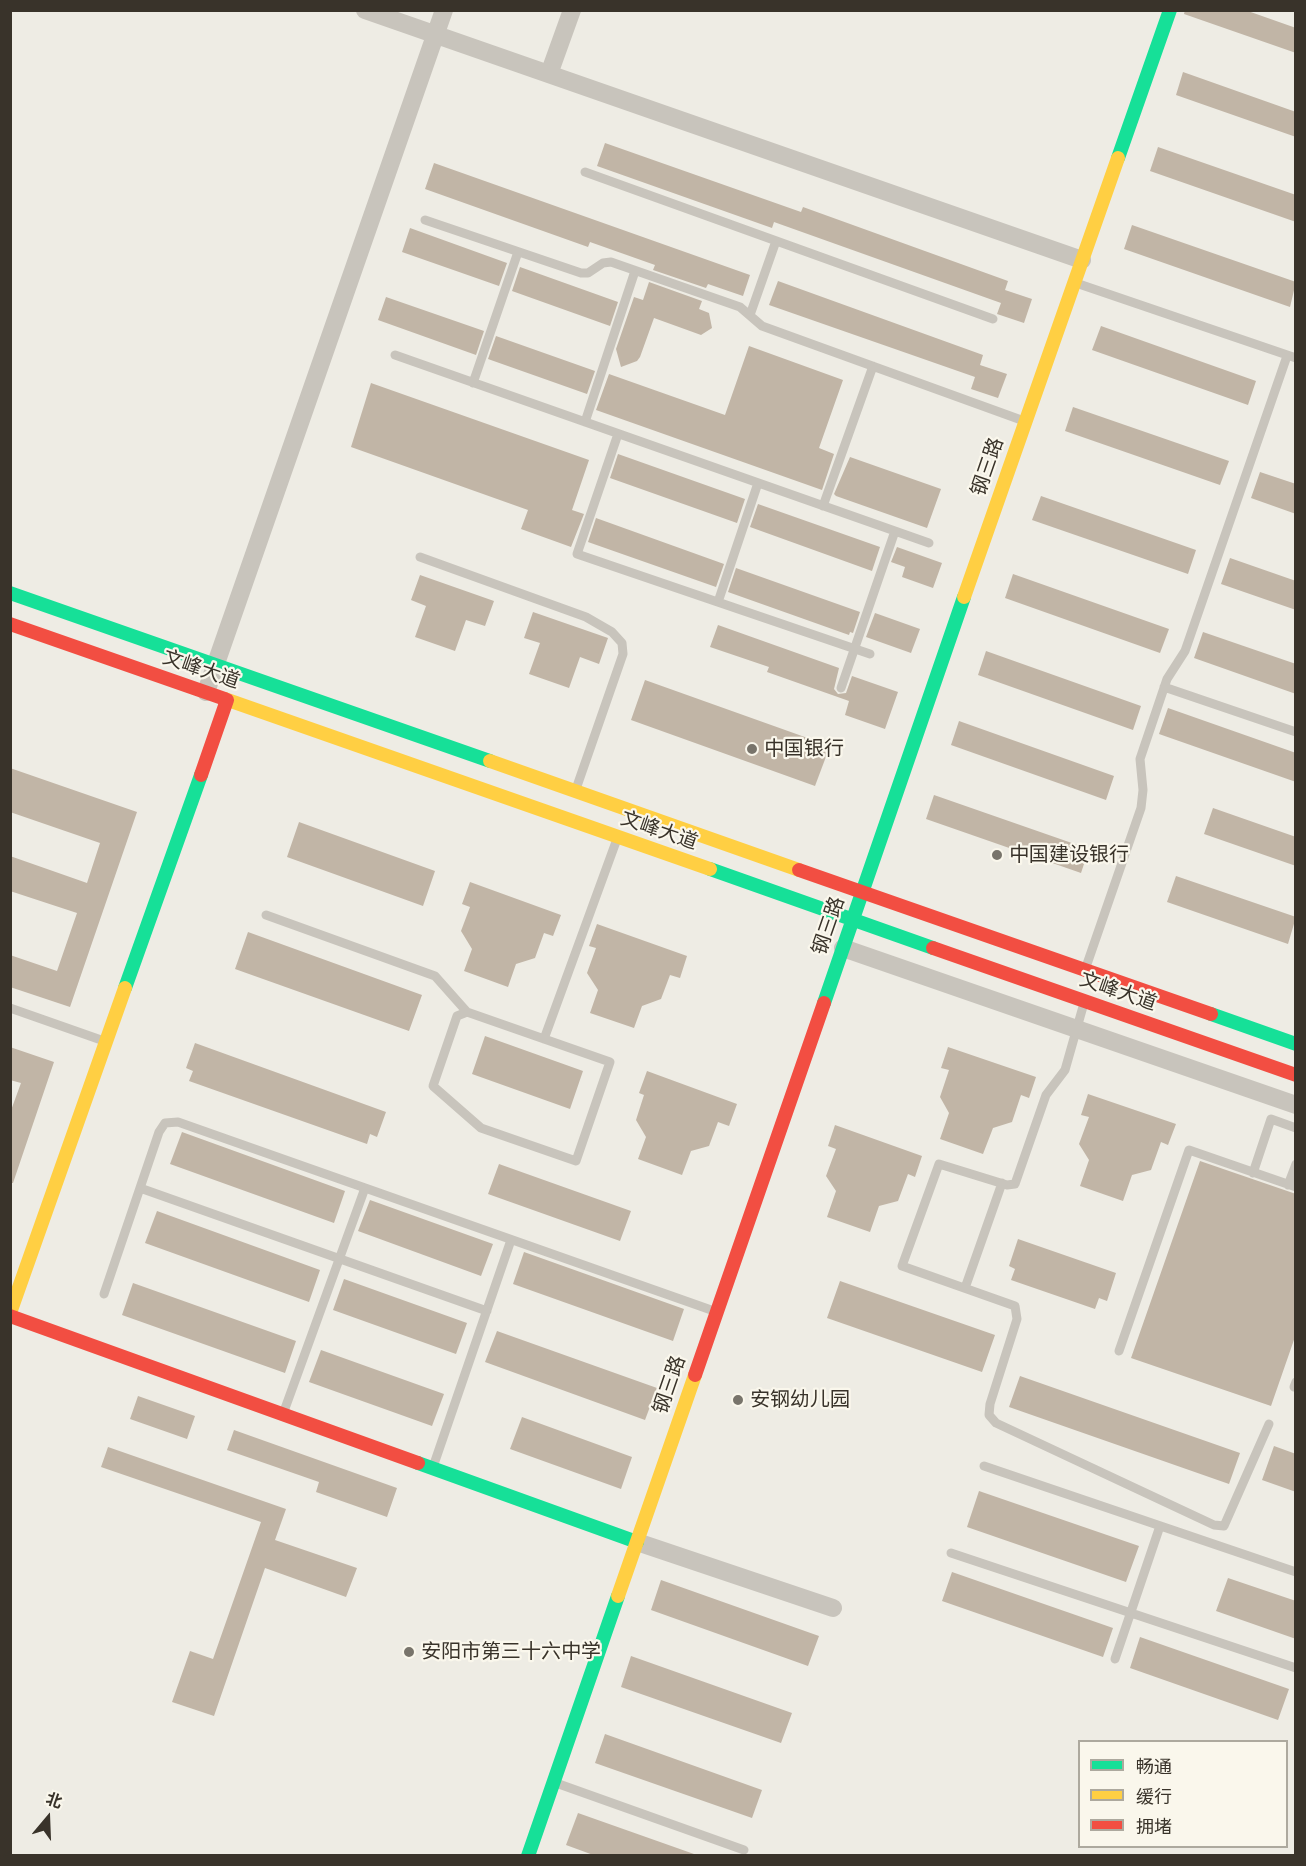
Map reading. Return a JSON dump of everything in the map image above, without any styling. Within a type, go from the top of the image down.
[{"type":"street","points":[[365,10],[1082,260]]},
{"type":"street","points":[[206,692],[444,10]]},
{"type":"street","points":[[549,74],[572,10]]},
{"type":"street","name":"钢三路","points":[[528,1856],[1170,10]]},
{"type":"street","name":"文峰大道","points":[[10,593],[1296,1044]]},
{"type":"street","name":"文峰大道","points":[[10,624],[1296,1075]]},
{"type":"street","points":[[227,700],[10,1315],[637,1542],[833,1608]]},
{"type":"street","points":[[843,948],[1296,1105]]},
{"type":"lane","points":[[585,172],[993,319]]},
{"type":"lane","points":[[425,220],[581,273],[588,273],[603,263],[611,262],[740,307],[762,326],[1025,422]]},
{"type":"lane","points":[[750,315],[776,241]]},
{"type":"lane","points":[[473,382],[518,252]]},
{"type":"lane","points":[[585,422],[635,271]]},
{"type":"lane","points":[[1074,282],[1291,357],[1185,651],[1164,687],[1140,759],[1143,790],[1141,808],[1085,970]]},
{"type":"lane","points":[[394,355],[928,543]]},
{"type":"lane","points":[[823,506],[873,366]]},
{"type":"lane","points":[[618,434],[577,554],[870,654]]},
{"type":"lane","points":[[718,602],[759,483]]},
{"type":"lane","points":[[841,688],[895,531]]},
{"type":"lane","points":[[420,557],[586,616],[612,632],[622,643],[623,654],[575,791]]},
{"type":"lane","points":[[1164,687],[1296,732]]},
{"type":"lane","points":[[544,1039],[617,837]]},
{"type":"lane","points":[[266,915],[435,976],[467,1012],[610,1062],[576,1161],[481,1128],[433,1086],[457,1016],[467,1012]]},
{"type":"lane","points":[[1085,1001],[1065,1070],[1046,1095],[1015,1184],[1002,1183],[939,1164],[902,1266],[1015,1306],[1018,1312],[990,1404],[989,1415],[996,1424],[1215,1526],[1224,1526],[1269,1424]]},
{"type":"lane","points":[[10,1008],[106,1042]]},
{"type":"lane","points":[[1253,1173],[1271,1119],[1292,1126],[1296,1105]]},
{"type":"lane","points":[[104,1294],[159,1132],[165,1123],[178,1122],[716,1312]]},
{"type":"lane","points":[[1119,1351],[1189,1150],[1292,1186],[1296,1164]]},
{"type":"lane","points":[[965,1288],[1002,1183]]},
{"type":"lane","points":[[140,1188],[487,1311]]},
{"type":"lane","points":[[283,1414],[365,1188]]},
{"type":"lane","points":[[432,1468],[511,1239]]},
{"type":"lane","points":[[984,1466],[1296,1572]]},
{"type":"lane","points":[[1115,1659],[1160,1526]]},
{"type":"lane","points":[[951,1553],[1296,1668]]},
{"type":"lane","points":[[554,1782],[744,1850]]},
{"type":"building","points":[[1185,10],[1245,10],[1296,28],[1296,53],[1184,14]]},
{"type":"building","points":[[1183,72],[1296,112],[1296,137],[1176,95]]},
{"type":"building","points":[[605,143],[801,212],[803,207],[1008,281],[1005,290],[1032,299],[1024,323],[997,314],[1001,303],[774,222],[772,228],[597,166]]},
{"type":"building","points":[[1158,147],[1296,195],[1296,222],[1150,171]]},
{"type":"building","points":[[434,163],[750,275],[743,296],[708,284],[706,288],[653,270],[655,265],[590,242],[588,247],[425,189]]},
{"type":"building","points":[[1132,225],[1296,282],[1290,307],[1124,249]]},
{"type":"building","points":[[410,228],[507,263],[499,286],[402,252]]},
{"type":"building","points":[[520,267],[618,302],[610,326],[512,291]]},
{"type":"building","points":[[778,281],[983,355],[980,365],[1007,374],[998,398],[971,389],[975,377],[769,305]]},
{"type":"building","points":[[649,282],[702,301],[699,309],[709,313],[712,328],[701,335],[654,318],[640,357],[637,361],[621,367],[616,349],[634,297],[643,300]]},
{"type":"building","points":[[386,297],[484,331],[476,355],[378,320]]},
{"type":"building","points":[[1101,326],[1256,381],[1248,405],[1092,350]]},
{"type":"building","points":[[496,336],[595,371],[587,394],[488,359]]},
{"type":"building","points":[[749,346],[843,380],[819,448],[834,454],[822,490],[596,410],[609,374],[725,415]]},
{"type":"building","points":[[371,383],[589,460],[572,510],[584,514],[571,547],[521,529],[528,510],[351,447]]},
{"type":"building","points":[[1073,407],[1229,461],[1220,485],[1065,431]]},
{"type":"building","points":[[618,454],[745,499],[737,523],[610,478]]},
{"type":"building","points":[[850,457],[941,489],[927,528],[836,496],[834,494]]},
{"type":"building","points":[[1260,472],[1296,484],[1296,514],[1251,498]]},
{"type":"building","points":[[1041,496],[1196,550],[1188,574],[1032,520]]},
{"type":"building","points":[[758,504],[880,547],[872,571],[750,527]]},
{"type":"building","points":[[596,518],[724,564],[716,587],[588,542]]},
{"type":"building","points":[[897,547],[942,563],[933,588],[902,577],[905,567],[891,562]]},
{"type":"building","points":[[1230,558],[1296,581],[1296,610],[1221,584]]},
{"type":"building","points":[[736,568],[860,612],[853,633],[850,632],[849,635],[728,592]]},
{"type":"building","points":[[1013,574],[1169,629],[1160,653],[1005,598]]},
{"type":"building","points":[[420,575],[494,601],[485,626],[466,620],[455,651],[415,637],[426,606],[411,600]]},
{"type":"building","points":[[533,612],[608,638],[599,664],[580,657],[569,688],[529,674],[540,643],[524,638]]},
{"type":"building","points":[[875,613],[920,629],[911,653],[866,637]]},
{"type":"building","points":[[718,625],[839,668],[834,689],[838,694],[846,693],[852,676],[898,692],[885,729],[845,715],[849,701],[767,672],[769,667],[710,647]]},
{"type":"building","points":[[1203,632],[1296,664],[1296,694],[1194,658]]},
{"type":"building","points":[[986,651],[1141,706],[1133,730],[978,675]]},
{"type":"building","points":[[645,680],[830,746],[815,786],[631,720]]},
{"type":"building","points":[[1168,708],[1296,753],[1296,782],[1159,734]]},
{"type":"building","points":[[959,721],[1114,776],[1106,800],[951,745]]},
{"type":"building","points":[[10,768],[137,812],[70,1007],[10,987],[10,955],[57,971],[77,913],[10,891],[10,856],[87,883],[100,843],[10,812]]},
{"type":"building","points":[[934,795],[1089,849],[1081,873],[926,819]]},
{"type":"building","points":[[1213,808],[1296,837],[1296,866],[1204,834]]},
{"type":"building","points":[[299,822],[435,871],[423,906],[287,857]]},
{"type":"building","points":[[1176,876],[1296,917],[1288,944],[1167,902]]},
{"type":"building","points":[[470,882],[561,915],[553,936],[544,933],[535,958],[516,964],[508,987],[464,971],[472,949],[461,931],[470,907],[462,904]]},
{"type":"building","points":[[597,924],[687,956],[680,978],[670,975],[661,999],[642,1006],[634,1028],[590,1013],[598,990],[587,973],[596,948],[589,946]]},
{"type":"building","points":[[248,932],[422,995],[409,1031],[235,969]]},
{"type":"building","points":[[485,1036],[583,1071],[570,1109],[472,1074]]},
{"type":"building","points":[[195,1043],[386,1112],[377,1137],[370,1134],[367,1144],[189,1081],[193,1071],[186,1068]]},
{"type":"building","points":[[10,1047],[54,1062],[13,1183],[10,1183],[10,1113],[21,1083],[10,1080]]},
{"type":"building","points":[[948,1047],[1036,1077],[1029,1098],[1021,1095],[1012,1122],[993,1128],[983,1154],[940,1139],[949,1113],[940,1097],[949,1070],[941,1068]]},
{"type":"building","points":[[647,1071],[737,1104],[729,1126],[718,1122],[709,1146],[691,1151],[682,1175],[638,1159],[646,1137],[636,1120],[644,1095],[639,1093]]},
{"type":"building","points":[[1088,1094],[1176,1124],[1168,1145],[1161,1142],[1151,1170],[1132,1175],[1123,1201],[1080,1186],[1089,1160],[1079,1144],[1089,1117],[1081,1115]]},
{"type":"building","points":[[835,1125],[922,1156],[915,1177],[908,1174],[898,1201],[879,1206],[870,1232],[827,1217],[836,1191],[826,1176],[836,1149],[828,1146]]},
{"type":"building","points":[[182,1132],[345,1191],[334,1223],[170,1164]]},
{"type":"building","points":[[1200,1161],[1296,1194],[1296,1334],[1271,1406],[1131,1358]]},
{"type":"building","points":[[499,1164],[631,1211],[620,1241],[488,1194]]},
{"type":"building","points":[[370,1200],[493,1244],[481,1276],[358,1231]]},
{"type":"building","points":[[157,1211],[320,1270],[309,1302],[145,1243]]},
{"type":"building","points":[[1018,1239],[1116,1273],[1107,1301],[1099,1298],[1095,1309],[1011,1280],[1015,1269],[1009,1266]]},
{"type":"building","points":[[524,1252],[684,1309],[673,1341],[513,1284]]},
{"type":"building","points":[[344,1279],[467,1323],[456,1354],[333,1310]]},
{"type":"building","points":[[840,1281],[995,1335],[982,1372],[827,1318]]},
{"type":"building","points":[[133,1283],[296,1341],[285,1373],[122,1315]]},
{"type":"building","points":[[497,1331],[657,1388],[645,1420],[485,1362]]},
{"type":"building","points":[[321,1350],[444,1394],[432,1426],[309,1382]]},
{"type":"building","points":[[1020,1376],[1240,1453],[1229,1484],[1009,1407]]},
{"type":"building","points":[[138,1396],[195,1416],[187,1439],[130,1419]]},
{"type":"building","points":[[522,1417],[632,1457],[621,1489],[510,1449]]},
{"type":"building","points":[[234,1430],[397,1488],[387,1517],[316,1492],[319,1482],[227,1450]]},
{"type":"building","points":[[1274,1446],[1296,1454],[1296,1492],[1262,1480]]},
{"type":"building","points":[[108,1447],[286,1509],[275,1540],[357,1568],[346,1597],[265,1568],[214,1716],[172,1702],[190,1651],[213,1659],[261,1522],[101,1467]]},
{"type":"building","points":[[979,1491],[1139,1546],[1126,1582],[967,1527]]},
{"type":"building","points":[[952,1572],[1113,1628],[1103,1657],[942,1601]]},
{"type":"building","points":[[1228,1578],[1296,1601],[1296,1639],[1216,1611]]},
{"type":"building","points":[[661,1580],[819,1636],[808,1666],[651,1610]]},
{"type":"building","points":[[1140,1637],[1289,1689],[1278,1720],[1130,1668]]},
{"type":"building","points":[[631,1656],[792,1713],[781,1743],[621,1687]]},
{"type":"building","points":[[605,1734],[762,1790],[752,1818],[595,1763]]},
{"type":"building","points":[[578,1813],[694,1854],[693,1856],[596,1856],[566,1845]]},
{"type":"traffic: fast","points":[[1118,158],[1170,10]]},
{"type":"traffic: fast","points":[[10,593],[490,761]]},
{"type":"traffic: fast","points":[[824,1003],[964,597]]},
{"type":"traffic: fast","points":[[125,988],[201,775]]},
{"type":"traffic: fast","points":[[710,869],[933,948]]},
{"type":"traffic: fast","points":[[1211,1014],[1296,1044]]},
{"type":"traffic: fast","points":[[418,1463],[637,1542]]},
{"type":"traffic: fast","points":[[528,1856],[618,1596]]},
{"type":"traffic: slow","points":[[964,597],[1118,158]]},
{"type":"traffic: slow","points":[[225,699],[710,869]]},
{"type":"traffic: slow","points":[[490,761],[799,870]]},
{"type":"traffic: slow","points":[[10,1313],[125,988]]},
{"type":"traffic: slow","points":[[618,1596],[695,1375]]},
{"type":"traffic: jam","points":[[10,624],[225,699]]},
{"type":"traffic: jam","points":[[201,775],[227,700]]},
{"type":"traffic: jam","points":[[799,870],[1211,1014]]},
{"type":"traffic: jam","points":[[933,948],[1296,1075]]},
{"type":"traffic: jam","points":[[695,1375],[824,1003]]},
{"type":"traffic: jam","points":[[10,1316],[418,1463]]},
{"type":"place","name":"中国银行","points":[[752,749]]},
{"type":"place","name":"中国建设银行","points":[[997,855]]},
{"type":"place","name":"安钢幼儿园","points":[[738,1400]]},
{"type":"place","name":"安阳市第三十六中学","points":[[409,1652]]}]
